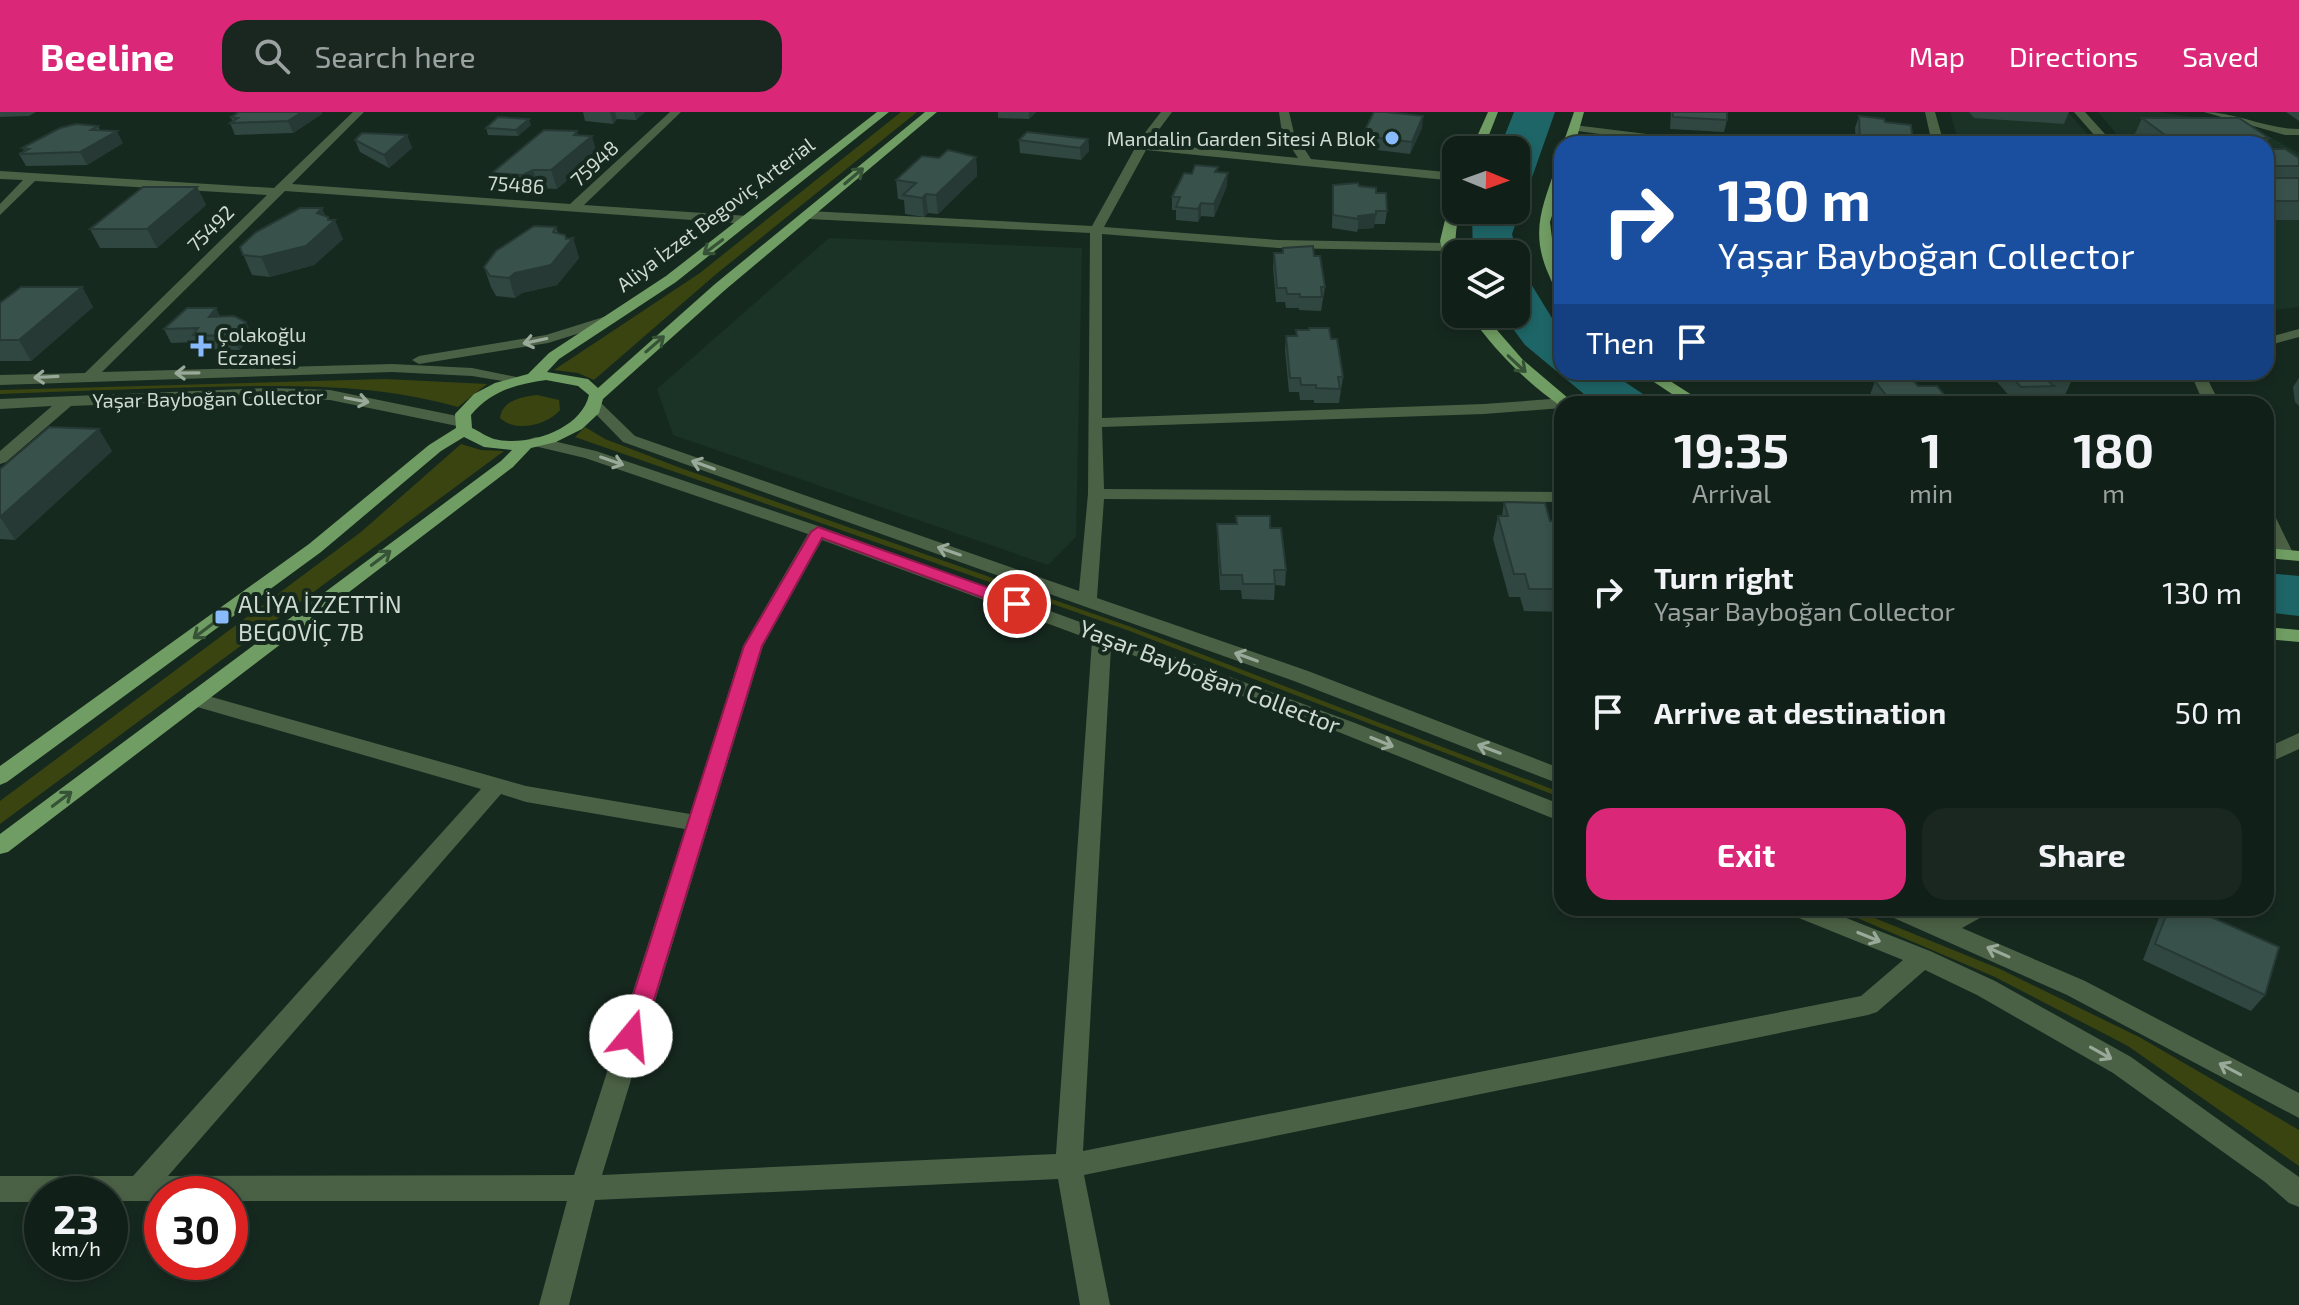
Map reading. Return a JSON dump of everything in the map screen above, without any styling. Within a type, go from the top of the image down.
[{"type":"main road","name":"Aliya İzzet Begoviç Arterial","points":[[533,377],[554,356],[671,279],[884,112]]},
{"type":"main road","points":[[0,846],[530,444],[583,424],[597,402],[720,287],[932,112]]},
{"type":"main road","points":[[1483,136],[1493,112]]},
{"type":"main road","points":[[1572,136],[1579,112]]},
{"type":"main road","points":[[1554,191],[1544,222],[1547,255],[1554,271]]},
{"type":"main road","points":[[1486,328],[1501,349],[1556,396]]},
{"type":"main road","points":[[530,444],[479,440],[463,426],[463,414],[471,402],[486,392],[533,377],[565,377],[580,381],[592,387],[597,402]]},
{"type":"main road","points":[[1659,380],[1685,396]]},
{"type":"main road","points":[[0,777],[315,548],[463,426]]},
{"type":"main road","points":[[2274,634],[2299,636]]},
{"type":"street","name":"75492","points":[[91,375],[359,112]]},
{"type":"street","name":"75948","points":[[573,208],[676,112]]},
{"type":"street","points":[[1088,599],[1096,494],[1096,230],[1143,146],[1167,112]]},
{"type":"street","points":[[1284,112],[1288,133],[1306,161]]},
{"type":"street","points":[[1930,112],[1936,136]]},
{"type":"street","points":[[2079,112],[2101,136]]},
{"type":"street","points":[[2209,112],[2285,132],[2299,132]]},
{"type":"street","points":[[1574,128],[1638,136]]},
{"type":"street","points":[[2285,132],[2299,141]]},
{"type":"street","points":[[1143,146],[1442,176]]},
{"type":"street","name":"75486","points":[[0,175],[278,189],[748,220]]},
{"type":"street","points":[[0,211],[32,177]]},
{"type":"street","points":[[809,215],[1096,230],[1278,244],[1442,247]]},
{"type":"street","points":[[362,369],[532,342],[610,319]]},
{"type":"street","points":[[2274,335],[2299,333]]},
{"type":"street","name":"Yaşar Bayboğan Collector","points":[[0,380],[362,369],[472,372],[516,381]]},
{"type":"street","name":"Yaşar Bayboğan Collector","points":[[0,404],[269,393],[330,395],[463,426]]},
{"type":"street","points":[[0,459],[70,399]]},
{"type":"street","name":"Yaşar Bayboğan Collector","points":[[597,402],[629,439],[1301,676],[1554,774]]},
{"type":"street","points":[[1094,423],[1554,404]]},
{"type":"street","name":"Yaşar Bayboğan Collector","points":[[530,444],[590,454],[818,532],[1348,728],[1554,811]]},
{"type":"street","points":[[1096,494],[1554,497]]},
{"type":"street","points":[[554,1305],[584,1188],[753,646],[818,532]]},
{"type":"street","points":[[2274,534],[2283,555]]},
{"type":"street","points":[[1095,1305],[1069,1166],[1102,635]]},
{"type":"street","points":[[194,699],[526,794],[698,823]]},
{"type":"street","points":[[2274,753],[2299,740]]},
{"type":"street","points":[[139,1189],[497,785]]},
{"type":"street","points":[[1817,916],[1922,958],[1986,988],[2122,1065],[2275,1173],[2299,1194]]},
{"type":"street","points":[[1912,916],[2125,1012],[2299,1106]]},
{"type":"street","points":[[1941,928],[1964,916]]},
{"type":"street","points":[[0,1189],[584,1188],[1069,1166],[1868,1005],[1922,958]]},
{"type":"shaded area","points":[[1950,112],[2068,112],[2089,136],[1957,136]]},
{"type":"shaded area","points":[[2098,112],[2158,112],[2213,120],[2268,136],[2118,136]]},
{"type":"shaded area","points":[[2274,139],[2299,153],[2299,307],[2274,310]]},
{"type":"shaded area","points":[[829,238],[1082,248],[1076,537],[1048,565],[673,435],[657,389]]},
{"type":"green space","points":[[901,112],[917,112],[715,275],[594,380],[578,373],[554,370],[700,273]]},
{"type":"green space","points":[[385,379],[487,384],[458,407],[395,393],[299,386],[0,394],[0,390]]},
{"type":"green space","points":[[537,395],[559,400],[560,410],[547,420],[531,425],[514,425],[500,418],[509,403]]},
{"type":"green space","points":[[585,427],[605,439],[678,467],[1131,627],[1554,790],[1554,795],[1127,630],[575,437]]},
{"type":"green space","points":[[461,444],[481,450],[504,451],[0,824],[0,801],[361,532]]},
{"type":"green space","points":[[1853,916],[1870,916],[2000,969],[2141,1038],[2299,1130],[2299,1166],[2128,1046],[1995,977]]},
{"type":"water","points":[[1514,112],[1555,112],[1530,183],[1530,136],[1505,136]]},
{"type":"water","points":[[1472,224],[1516,224],[1514,240],[1473,240]]},
{"type":"water","points":[[1530,282],[1554,321],[1554,369],[1525,345],[1512,328],[1530,328]]},
{"type":"water","points":[[1567,380],[1622,380],[1646,396],[1586,396]]},
{"type":"water","points":[[2274,574],[2299,576],[2299,616],[2274,613]]},
{"type":"building","points":[[239,112],[302,112],[288,121],[230,123],[238,118],[231,117]]},
{"type":"building","points":[[1374,112],[1423,116],[1412,142],[1362,136]]},
{"type":"building","points":[[1673,112],[1727,112],[1727,120],[1673,117]]},
{"type":"building","points":[[1859,116],[1911,125],[1912,136],[1860,136]]},
{"type":"building","points":[[498,117],[529,119],[516,130],[486,128]]},
{"type":"building","points":[[2142,118],[2239,118],[2266,136],[2166,136]]},
{"type":"building","points":[[76,124],[98,126],[91,130],[117,131],[80,152],[19,154],[29,149],[22,148],[60,128]]},
{"type":"building","points":[[544,130],[577,131],[574,135],[592,136],[551,170],[533,170],[523,175],[492,173]]},
{"type":"building","points":[[1027,132],[1088,139],[1080,148],[1019,140]]},
{"type":"building","points":[[362,133],[407,135],[384,155],[355,140]]},
{"type":"building","points":[[2274,149],[2285,149],[2299,158],[2299,166],[2274,166]]},
{"type":"building","points":[[948,150],[976,157],[936,195],[926,194],[922,198],[903,195],[916,183],[896,180],[922,156],[939,158]]},
{"type":"building","points":[[1195,165],[1218,167],[1215,172],[1228,173],[1214,204],[1201,203],[1198,209],[1176,207],[1180,197],[1172,197],[1184,173],[1192,174]]},
{"type":"building","points":[[2274,178],[2299,178],[2299,201],[2274,201]]},
{"type":"building","points":[[1358,183],[1359,186],[1376,188],[1376,193],[1386,193],[1387,211],[1358,216],[1359,219],[1333,215],[1333,185]]},
{"type":"building","points":[[143,187],[197,187],[147,229],[90,229]]},
{"type":"building","points":[[300,208],[322,208],[317,213],[328,217],[328,220],[335,220],[306,246],[261,257],[243,255],[240,247],[256,232]]},
{"type":"building","points":[[534,226],[556,227],[553,232],[565,235],[566,239],[573,238],[551,265],[515,273],[509,278],[490,276],[484,267],[496,251]]},
{"type":"building","points":[[1313,246],[1314,256],[1320,256],[1325,287],[1321,287],[1322,297],[1300,297],[1300,294],[1287,294],[1286,288],[1277,288],[1274,253],[1283,253],[1283,248]]},
{"type":"building","points":[[21,287],[82,287],[19,340],[0,340],[0,303]]},
{"type":"building","points":[[187,308],[216,308],[209,317],[234,316],[246,322],[232,336],[193,335],[198,328],[164,329]]},
{"type":"building","points":[[1329,328],[1331,339],[1337,339],[1343,377],[1338,377],[1340,389],[1301,385],[1300,378],[1290,378],[1286,336],[1297,336],[1296,330]]},
{"type":"building","points":[[1913,380],[1918,386],[1937,386],[1945,396],[1887,396],[1875,381]]},
{"type":"building","points":[[2014,380],[2072,380],[2048,381],[2054,386],[2021,387]]},
{"type":"building","points":[[49,427],[99,429],[0,517],[0,469]]},
{"type":"building","points":[[1504,502],[1545,503],[1550,521],[1554,521],[1554,589],[1529,589],[1525,574],[1514,574],[1498,516],[1508,516]]},
{"type":"building","points":[[1236,516],[1270,516],[1270,528],[1281,528],[1286,570],[1274,570],[1275,584],[1243,584],[1242,575],[1221,575],[1217,524],[1237,524]]},
{"type":"building","points":[[2166,916],[2209,916],[2279,947],[2265,995],[2155,944]]},
{"type":"place","name":"Mandalin Garden Sitesi A Blok","points":[[1392,138]]},
{"type":"place","name":"Çolakoğlu Eczanesi","points":[[201,346]]},
{"type":"place","name":"ALİYA İZZETTİN BEGOVİÇ 7B","points":[[222,617]]},
{"type":"route","points":[[631,1036],[753,646],[818,532],[1017,604]]}]
